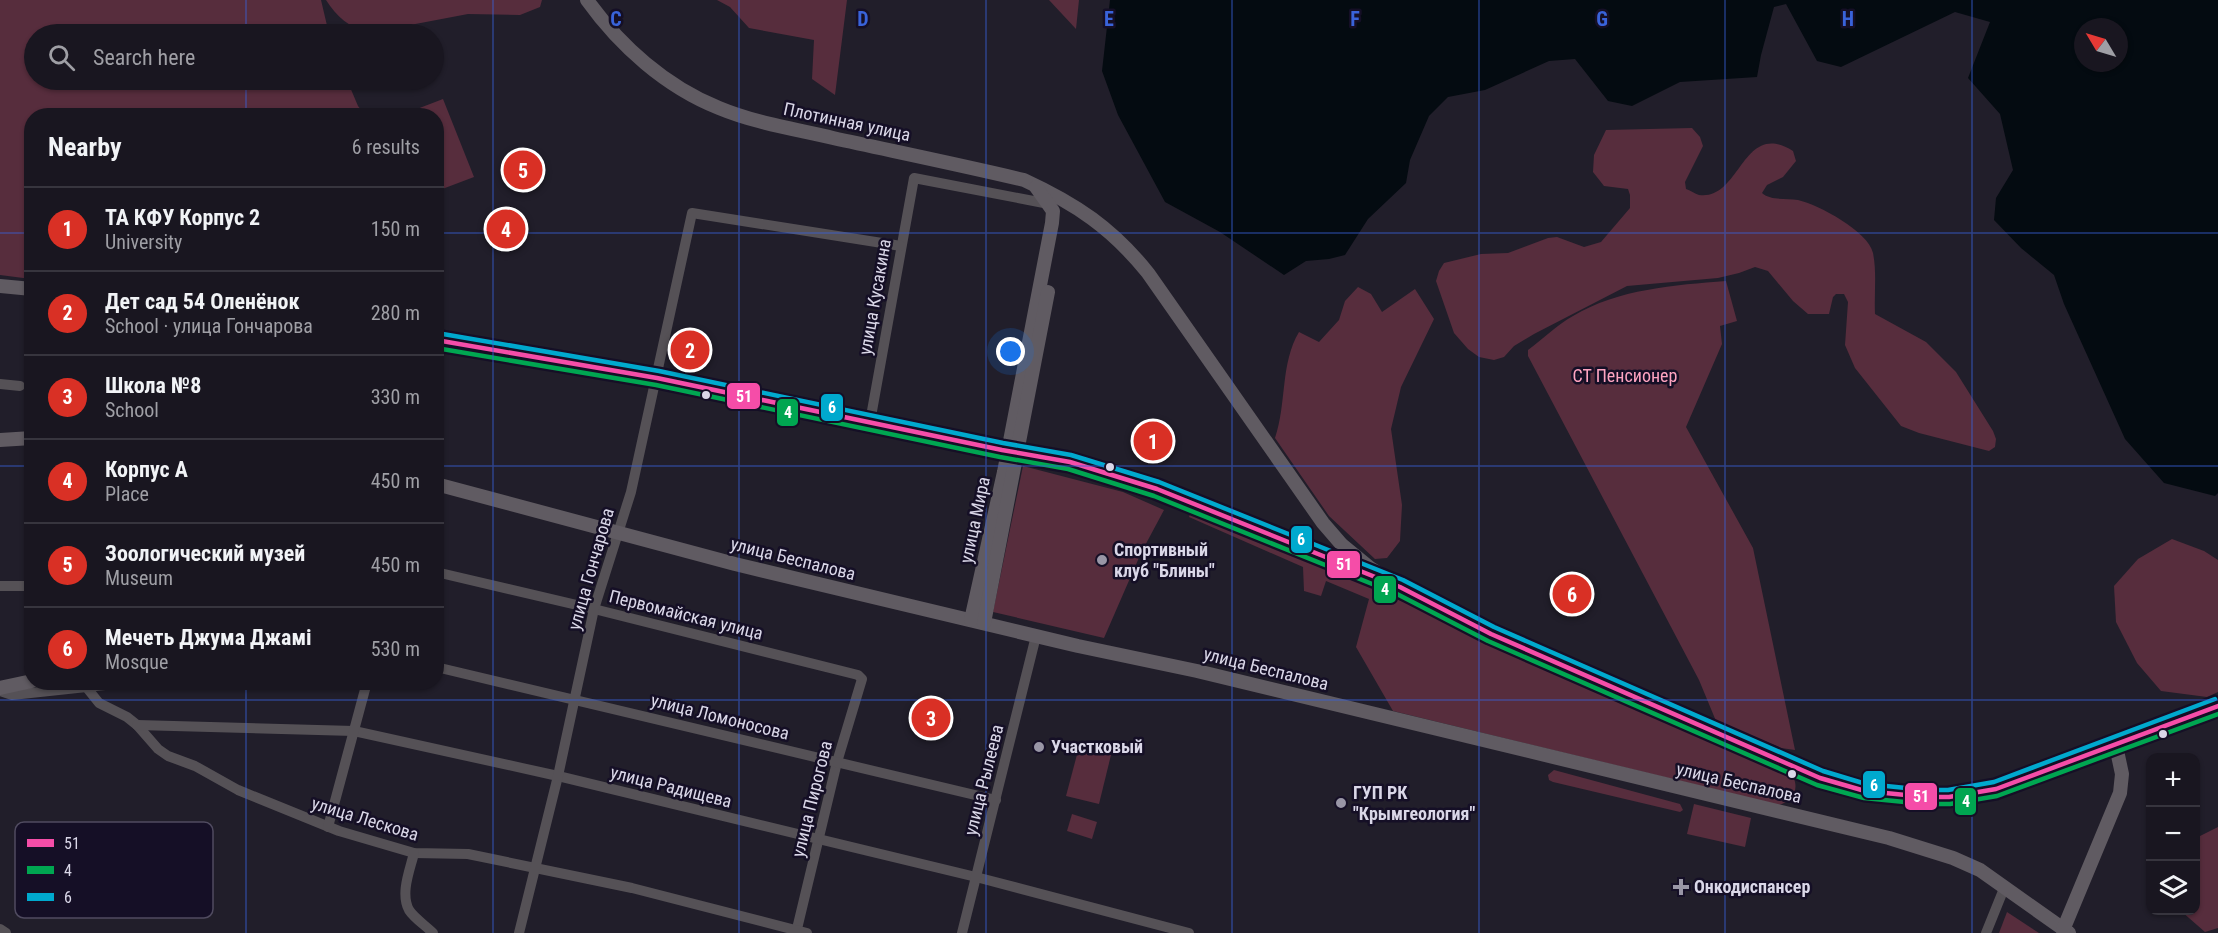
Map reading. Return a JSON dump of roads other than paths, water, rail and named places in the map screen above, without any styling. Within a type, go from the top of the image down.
[{"type":"main road","name":"Плотинная улица","points":[[587,0],[608,28],[633,53],[693,95],[727,111],[778,126],[1024,180],[1065,200]]},
{"type":"main road","points":[[1035,185],[1049,204]]},
{"type":"main road","points":[[1065,200],[1091,221],[1134,265],[1181,329],[1278,472],[1356,576]]},
{"type":"main road","points":[[1065,200],[1109,230],[1140,262],[1331,534],[1355,556],[1400,587]]},
{"type":"main road","name":"улица Мира","points":[[978,621],[1065,200]]},
{"type":"main road","name":"улица Мира","points":[[1012,451],[1052,224],[1053,211],[1049,204]]},
{"type":"main road","points":[[0,286],[24,289]]},
{"type":"main road","points":[[444,341],[657,378],[1070,462],[1121,476],[1400,587],[1491,634],[1820,778],[1865,791],[1926,797],[1974,794],[2021,781],[2218,706]]},
{"type":"main road","points":[[0,440],[24,436]]},
{"type":"main road","name":"улица Беспалова","points":[[444,486],[717,559],[1036,636],[1197,671],[1889,838],[1953,858],[1980,870],[2066,931]]},
{"type":"main road","points":[[1251,527],[1356,576],[1459,618]]},
{"type":"main road","points":[[0,690],[24,683]]},
{"type":"main road","points":[[2066,931],[2120,793],[2122,774],[2116,746]]},
{"type":"street","name":"улица Кусакина","points":[[870,422],[914,178],[1049,204]]},
{"type":"street","name":"улица Гончарова","points":[[519,933],[558,776],[594,609],[631,492],[692,213],[901,246]]},
{"type":"street","points":[[0,384],[20,386]]},
{"type":"street","name":"Первомайская улица","points":[[444,574],[858,675]]},
{"type":"street","points":[[0,586],[24,586]]},
{"type":"street","name":"улица Рылеева","points":[[963,933],[1036,636]]},
{"type":"street","name":"улица Ломоносова","points":[[444,669],[996,800]]},
{"type":"street","name":"улица Пирогова","points":[[800,932],[837,762],[862,679],[858,675]]},
{"type":"street","points":[[0,690],[12,694],[62,690]]},
{"type":"street","name":"улица Лескова","points":[[89,690],[99,703],[127,717],[137,725],[158,749],[168,756],[195,766],[238,790],[328,827],[414,854],[468,854],[536,867],[632,888],[800,932]]},
{"type":"street","points":[[328,827],[365,690]]},
{"type":"street","name":"улица Радищева","points":[[137,725],[354,731],[558,776],[819,841],[976,877],[1189,933]]},
{"type":"street","points":[[414,854],[406,885],[406,899],[410,912],[433,933]]},
{"type":"street","points":[[1986,933],[2005,886]]},
{"type":"street","points":[[0,929],[6,933]]},
{"type":"place","name":"Зоологический музей","points":[[523,170]]},
{"type":"place","name":"Корпус А","points":[[506,229]]},
{"type":"place","name":"Дет сад 54 Оленёнок","points":[[690,350]]},
{"type":"place","name":"ТА КФУ Корпус 2","points":[[1153,441]]},
{"type":"place","name":"Спортивный клуб \"Блины\"","points":[[1102,560]]},
{"type":"place","name":"Мечеть Джума Джамі","points":[[1572,594]]},
{"type":"place","name":"Школа №8","points":[[931,718]]},
{"type":"place","name":"Участковый","points":[[1039,747]]},
{"type":"place","name":"ГУП РК \"Крымгеология\"","points":[[1341,803]]},
{"type":"place","name":"Онкодиспансер","points":[[1681,887]]},
{"type":"park label","name":"СТ Пенсионер","points":[[1625,376]]}]
